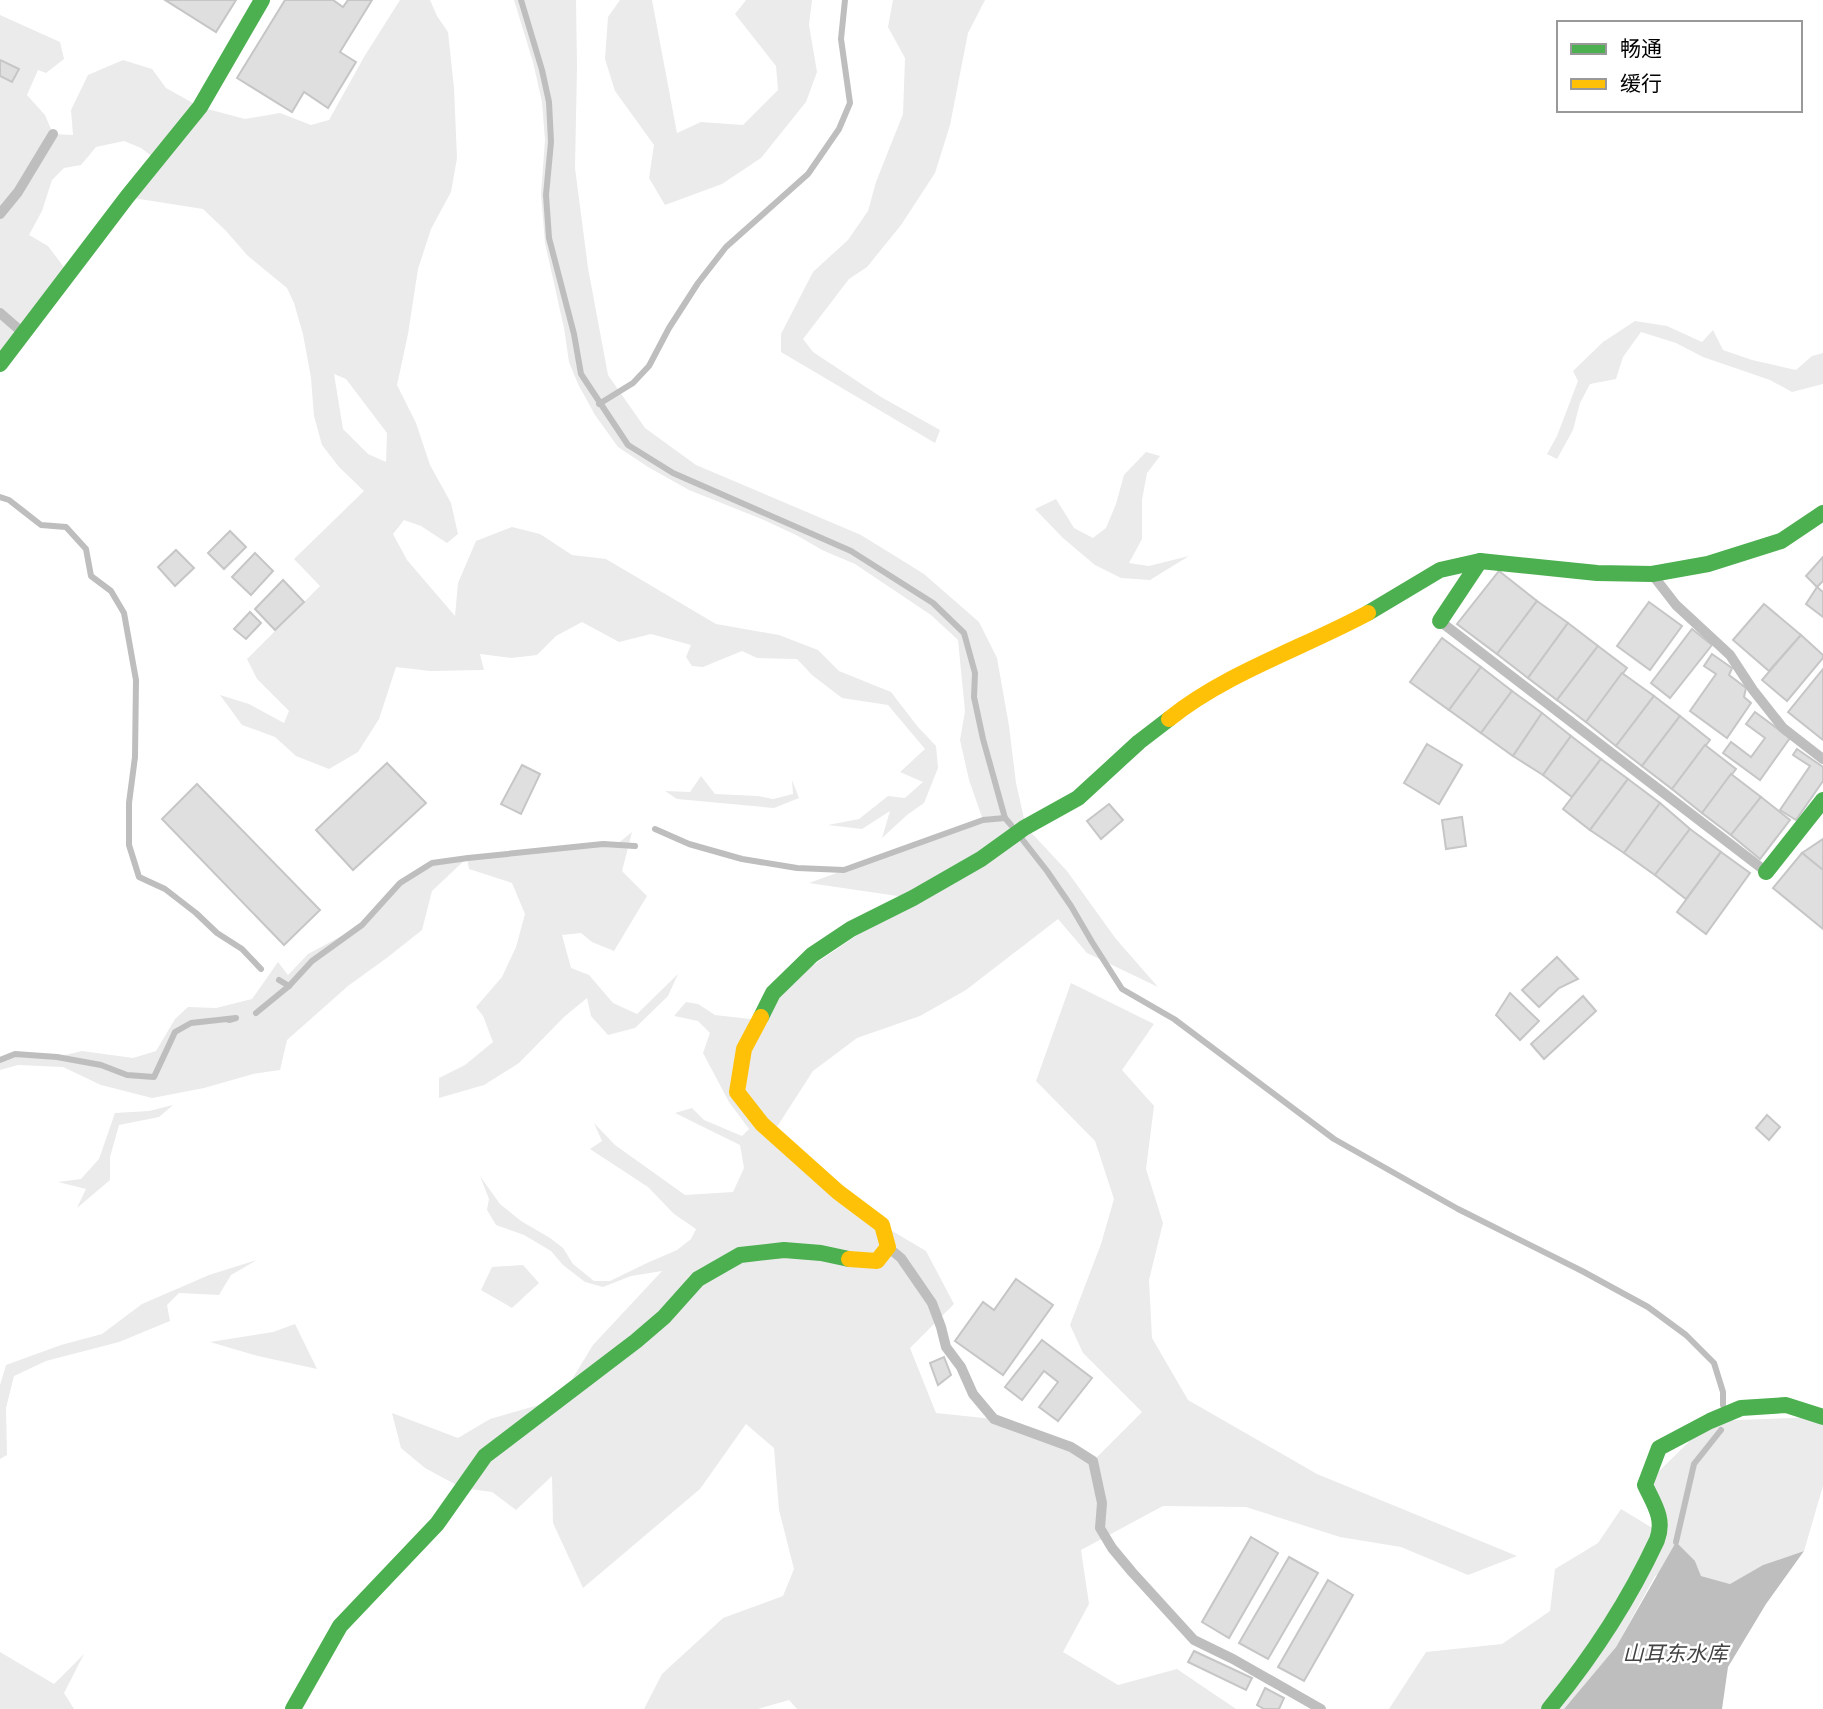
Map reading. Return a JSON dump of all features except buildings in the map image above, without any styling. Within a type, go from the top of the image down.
[{"type":"street","points":[[0,364],[127,197],[200,107],[262,0]]},
{"type":"street","points":[[293,1709],[341,1626],[437,1524],[485,1456],[636,1341],[664,1317],[698,1279],[740,1255],[784,1250],[877,1261],[888,1247],[882,1225],[838,1192],[762,1124],[737,1092],[744,1049],[773,993],[812,955],[851,929],[981,859],[1024,828],[1078,798],[1139,742],[1186,705],[1256,667],[1335,631],[1440,570],[1480,561],[1597,573],[1652,574],[1708,564],[1781,541],[1823,513]]},
{"type":"street","points":[[1440,621],[1480,561]]},
{"type":"street","points":[[1766,872],[1823,800]]},
{"type":"street","points":[[1549,1709],[1570,1684],[1615,1614],[1660,1531],[1660,1516],[1645,1485],[1659,1448],[1741,1408],[1786,1405],[1823,1418]]},
{"type":"lane","points":[[0,214],[18,192],[53,134]]},
{"type":"lane","points":[[0,313],[25,333]]},
{"type":"lane","points":[[1652,574],[1676,605],[1730,655],[1783,728],[1823,760]]},
{"type":"lane","points":[[1440,621],[1766,872]]},
{"type":"lane","points":[[888,1247],[901,1258],[932,1303],[947,1347],[961,1367],[973,1394],[994,1419],[1071,1447],[1093,1461],[1102,1503],[1100,1528],[1132,1572],[1194,1640],[1321,1709]]},
{"type":"shaded area","points":[[400,0],[430,0],[448,32],[457,158],[451,192],[431,229],[418,269],[397,385],[416,423],[430,465],[451,503],[458,534],[447,543],[421,526],[404,520],[393,534],[407,560],[455,616],[458,583],[476,541],[512,527],[540,534],[572,555],[606,559],[716,624],[779,635],[818,650],[839,671],[891,692],[936,746],[938,768],[924,803],[882,838],[890,811],[862,829],[828,825],[859,819],[888,796],[905,798],[923,782],[900,772],[925,749],[888,705],[842,698],[812,675],[797,659],[757,658],[742,651],[703,667],[692,666],[686,657],[691,645],[651,634],[619,642],[582,622],[556,636],[537,655],[511,658],[480,654],[484,670],[430,671],[396,667],[379,719],[358,752],[329,769],[296,756],[275,737],[242,725],[220,695],[249,704],[284,723],[289,711],[257,679],[247,659],[320,586],[294,559],[364,491],[339,467],[322,445],[314,416],[303,334],[287,288],[248,256],[203,209],[127,197],[157,160],[141,148],[124,141],[96,147],[81,165],[64,168],[52,180],[42,211],[29,235],[48,246],[69,274],[0,364],[0,15],[60,42],[64,59],[46,73],[38,70],[27,95],[45,115],[53,134],[73,135],[71,110],[88,75],[123,60],[152,69],[166,88],[200,107],[245,119],[280,113],[311,125],[329,120]],"holes":[[[334,374],[346,379],[387,433],[386,462],[368,454],[343,429]]]},
{"type":"shaded area","points":[[514,0],[576,0],[575,168],[588,268],[608,375],[645,428],[696,465],[861,535],[924,574],[979,622],[997,658],[1016,783],[1026,827],[1067,871],[1116,939],[1158,987],[1087,953],[1058,919],[966,990],[920,1016],[857,1038],[813,1071],[773,1133],[882,1225],[926,1251],[954,1304],[910,1348],[936,1413],[994,1419],[1093,1461],[1142,1412],[1083,1353],[1070,1325],[1101,1244],[1114,1199],[1095,1141],[1036,1081],[1071,983],[1154,1024],[1122,1070],[1154,1106],[1146,1169],[1163,1223],[1149,1280],[1152,1338],[1188,1400],[1317,1474],[1517,1556],[1468,1575],[1401,1547],[1340,1537],[1246,1507],[1163,1506],[1081,1550],[1089,1604],[1063,1652],[1118,1685],[1177,1669],[1236,1709],[797,1709],[789,1700],[758,1709],[644,1709],[662,1674],[723,1618],[783,1596],[794,1569],[779,1510],[774,1448],[746,1424],[700,1489],[583,1588],[553,1523],[552,1476],[516,1510],[492,1492],[462,1488],[425,1468],[401,1448],[392,1413],[458,1438],[490,1419],[560,1399],[593,1345],[662,1271],[631,1276],[603,1287],[585,1282],[563,1265],[551,1251],[524,1235],[496,1225],[487,1210],[489,1199],[480,1176],[500,1204],[563,1248],[573,1264],[594,1281],[610,1281],[677,1250],[691,1239],[696,1229],[674,1214],[648,1187],[590,1149],[602,1141],[594,1123],[615,1145],[685,1195],[733,1192],[744,1168],[740,1145],[675,1113],[692,1108],[704,1120],[742,1136],[749,1129],[729,1102],[703,1053],[710,1033],[698,1021],[674,1016],[686,1002],[698,1004],[715,1015],[759,1020],[773,993],[911,898],[809,883],[983,820],[969,780],[960,740],[965,711],[958,640],[931,615],[855,564],[764,520],[689,490],[648,467],[618,447],[595,415],[569,362],[545,243],[541,194],[545,140],[542,102]]},
{"type":"shaded area","points":[[620,0],[652,0],[677,133],[701,122],[743,125],[778,90],[776,66],[735,14],[746,0],[812,0],[809,25],[817,72],[806,102],[761,158],[722,184],[665,205],[649,178],[654,145],[615,91],[605,59],[608,17]]},
{"type":"shaded area","points":[[893,0],[985,0],[968,33],[950,125],[935,173],[901,225],[867,267],[849,279],[803,339],[813,352],[881,397],[940,430],[935,443],[781,352],[781,334],[813,272],[848,240],[868,211],[876,182],[903,114],[905,58],[888,27]]},
{"type":"shaded area","points":[[1635,321],[1667,326],[1702,342],[1713,330],[1723,350],[1796,370],[1812,356],[1823,353],[1823,384],[1792,392],[1770,380],[1641,332],[1623,357],[1616,379],[1590,384],[1580,403],[1573,430],[1557,459],[1547,454],[1557,436],[1578,381],[1573,371],[1603,342]]},
{"type":"shaded area","points":[[1146,452],[1160,456],[1147,473],[1142,500],[1142,539],[1129,563],[1149,566],[1189,556],[1150,580],[1121,578],[1095,565],[1035,509],[1056,499],[1074,528],[1093,538],[1106,528],[1124,475]]},
{"type":"shaded area","points":[[701,776],[715,794],[773,799],[793,794],[792,780],[799,798],[774,808],[677,799],[665,791],[690,792]]},
{"type":"shaded area","points":[[632,832],[622,871],[647,896],[614,951],[592,942],[581,933],[562,935],[571,968],[589,975],[613,1003],[637,1014],[678,974],[668,996],[635,1028],[608,1035],[591,1016],[587,998],[564,1017],[519,1063],[484,1085],[439,1098],[439,1078],[465,1065],[493,1042],[483,1016],[476,1007],[502,977],[516,947],[525,914],[512,883],[469,869],[467,859],[603,844],[616,845]]},
{"type":"shaded area","points":[[466,859],[432,891],[422,930],[348,986],[287,1040],[280,1070],[152,1098],[101,1085],[63,1067],[18,1065],[0,1070],[0,1060],[15,1054],[57,1057],[82,1051],[133,1058],[156,1051],[175,1019],[188,1007],[216,1008],[252,999],[278,962],[288,975],[308,954],[362,925],[400,883],[432,863]]},
{"type":"shaded area","points":[[173,1105],[159,1117],[119,1125],[110,1157],[110,1180],[77,1208],[86,1189],[58,1182],[81,1179],[99,1159],[115,1113],[149,1111]]},
{"type":"shaded area","points":[[257,1260],[231,1275],[219,1295],[179,1293],[167,1305],[170,1321],[119,1342],[46,1361],[14,1376],[6,1408],[7,1455],[0,1459],[0,1385],[6,1365],[61,1345],[102,1334],[142,1304],[209,1275]]},
{"type":"shaded area","points":[[523,1265],[539,1283],[512,1308],[481,1290],[492,1267]]},
{"type":"shaded area","points":[[295,1324],[317,1369],[210,1342],[273,1332]]},
{"type":"shaded area","points":[[1823,1417],[1823,1486],[1804,1551],[1763,1565],[1730,1584],[1701,1576],[1695,1561],[1655,1576],[1616,1647],[1564,1709],[1389,1709],[1426,1652],[1502,1644],[1550,1611],[1555,1569],[1598,1543],[1621,1509],[1659,1532],[1645,1485],[1710,1421]]},
{"type":"shaded area","points":[[0,1652],[54,1684],[84,1654],[64,1693],[74,1709],[0,1709]]},
{"type":"water","name":"山耳东水库","points":[[1676,1542],[1695,1561],[1701,1576],[1730,1584],[1763,1565],[1804,1551],[1766,1604],[1728,1667],[1722,1709],[1564,1709],[1616,1647]]},
{"type":"waterway","points":[[521,0],[549,102],[551,142],[546,195],[549,238],[574,334],[581,374],[628,445],[673,473],[851,551],[933,603],[964,633],[975,673],[974,697],[983,739],[1005,818],[1011,825]]},
{"type":"waterway","points":[[599,404],[633,383],[649,366],[698,283],[726,247],[808,174],[839,129],[850,103],[841,39],[845,0]]},
{"type":"waterway","points":[[0,497],[9,500],[41,525],[66,527],[86,549],[91,576],[111,591],[124,613],[136,680],[135,757],[129,803],[129,845],[139,877],[165,889],[217,933],[242,949],[261,969]]},
{"type":"waterway","points":[[655,829],[689,844],[742,859],[797,868],[844,870],[983,820],[1005,818]]},
{"type":"waterway","points":[[1022,839],[1071,906],[1122,989],[1174,1019],[1334,1139],[1458,1209],[1648,1307],[1686,1335],[1714,1363],[1723,1392],[1723,1405]]},
{"type":"waterway","points":[[256,1013],[289,986],[312,961],[362,925],[400,883],[432,863],[603,844],[635,846]]},
{"type":"waterway","points":[[279,980],[289,986]]},
{"type":"waterway","points":[[0,1060],[15,1054],[57,1057],[101,1065],[127,1075],[154,1077],[175,1032],[191,1023],[236,1018],[229,1020]]},
{"type":"waterway","points":[[1676,1542],[1694,1464],[1721,1430]]},
{"type":"traffic: fast","points":[[0,364],[127,197],[200,107],[262,0]]},
{"type":"traffic: fast","points":[[1368,613],[1440,570],[1480,561],[1597,573],[1652,574],[1708,564],[1781,541],[1823,513]]},
{"type":"traffic: fast","points":[[1440,621],[1480,561]]},
{"type":"traffic: fast","points":[[761,1017],[773,993],[812,955],[851,929],[981,859],[1024,828],[1078,798],[1139,742],[1169,719]]},
{"type":"traffic: fast","points":[[1766,872],[1823,800]]},
{"type":"traffic: fast","points":[[293,1709],[340,1626],[437,1524],[485,1456],[636,1341],[664,1317],[698,1279],[740,1255],[784,1250],[821,1253],[849,1259]]},
{"type":"traffic: fast","points":[[1549,1709],[1608,1628],[1657,1540],[1659,1518],[1645,1485],[1659,1448],[1741,1408],[1786,1405],[1823,1417]]},
{"type":"traffic: slow","points":[[1169,719],[1240,674],[1368,613]]},
{"type":"traffic: slow","points":[[761,1017],[744,1049],[737,1092],[762,1124],[838,1192],[882,1225],[888,1247],[877,1261],[849,1259]]}]
